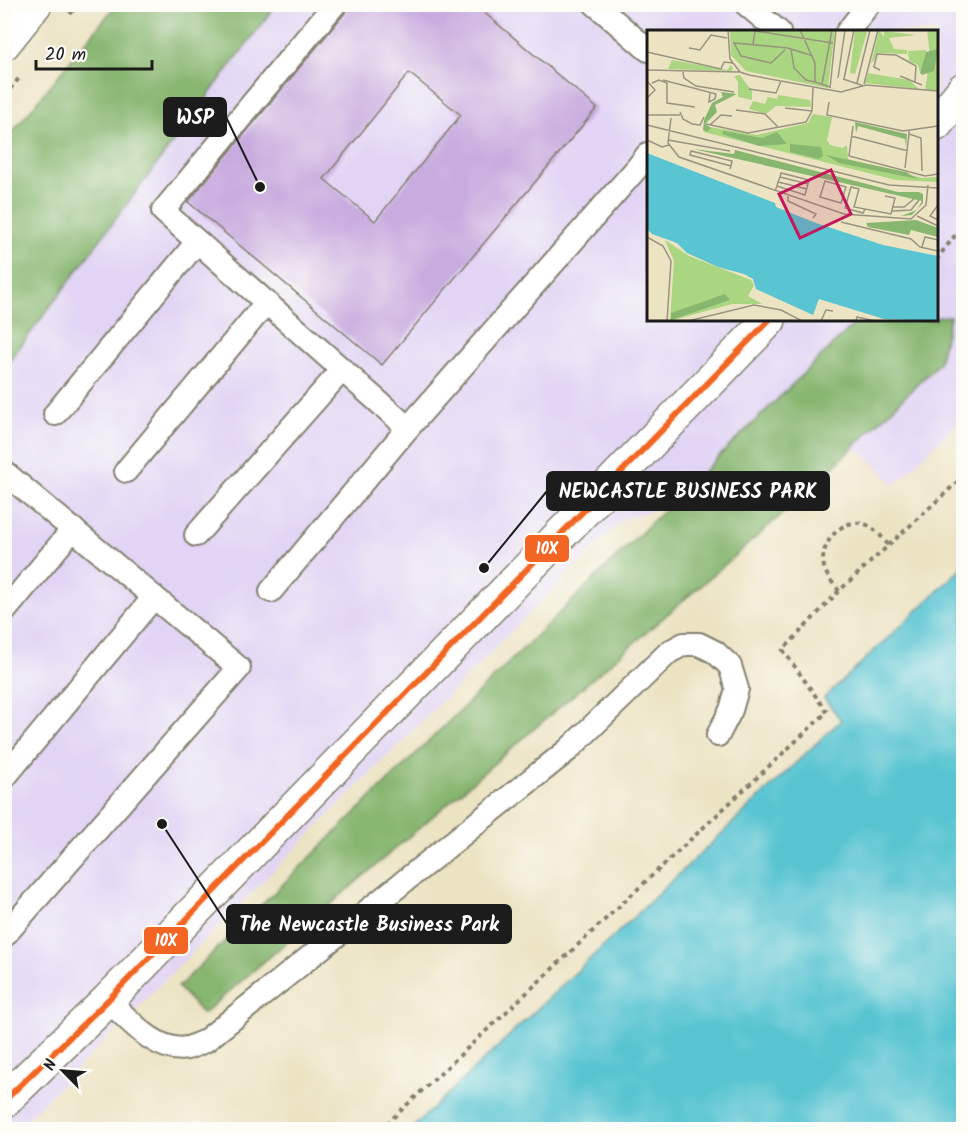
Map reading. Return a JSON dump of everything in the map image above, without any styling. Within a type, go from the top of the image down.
[{"type":"street","points":[[4,43],[35,4]]},
{"type":"street","points":[[938,121],[963,89]]},
{"type":"street","points":[[4,1101],[108,1000],[768,321]]},
{"type":"lane","points":[[335,4],[163,212],[408,428]]},
{"type":"lane","points":[[595,4],[647,49]]},
{"type":"lane","points":[[746,4],[777,30]]},
{"type":"lane","points":[[849,30],[869,4]]},
{"type":"lane","points":[[271,591],[408,428],[645,167]]},
{"type":"lane","points":[[55,414],[197,242]]},
{"type":"lane","points":[[126,471],[266,303]]},
{"type":"lane","points":[[196,535],[342,370]]},
{"type":"lane","points":[[4,472],[239,668],[4,936]]},
{"type":"lane","points":[[4,612],[73,529]]},
{"type":"lane","points":[[4,778],[154,597]]},
{"type":"lane","points":[[108,1000],[142,1031],[169,1048],[187,1048],[205,1041],[568,750],[669,652],[684,644],[699,644],[715,652],[730,666],[737,689],[731,710],[718,735]]},
{"type":"path","points":[[938,257],[963,224]]},
{"type":"path","points":[[380,1130],[827,712],[783,650],[839,591],[963,476]]},
{"type":"path","points":[[839,591],[828,576],[823,557],[830,539],[838,529],[857,522],[866,525],[873,528],[889,546]]},
{"type":"shaded area","points":[[248,5],[963,5],[963,417],[895,485],[859,449],[623,519],[16,1130],[4,1129],[4,315]]},
{"type":"green space","points":[[116,5],[276,5],[5,367],[5,141]]},
{"type":"green space","points":[[950,316],[939,363],[817,483],[728,562],[203,1014],[178,987],[854,324],[938,321],[938,317]]},
{"type":"water","points":[[963,567],[963,1129],[411,1129],[841,720],[824,698]]},
{"type":"building","points":[[348,4],[474,4],[597,108],[382,365],[188,202],[345,13]],"holes":[[[409,73],[461,115],[375,221],[324,179]]]},
{"type":"transit line","name":"10X","points":[[4,1101],[108,1000],[768,321]]},
{"type":"place","name":"WSP","points":[[260,187]]},
{"type":"place","name":"NEWCASTLE BUSINESS PARK","points":[[484,568]]},
{"type":"place","name":"The Newcastle Business Park","points":[[162,824]]}]
